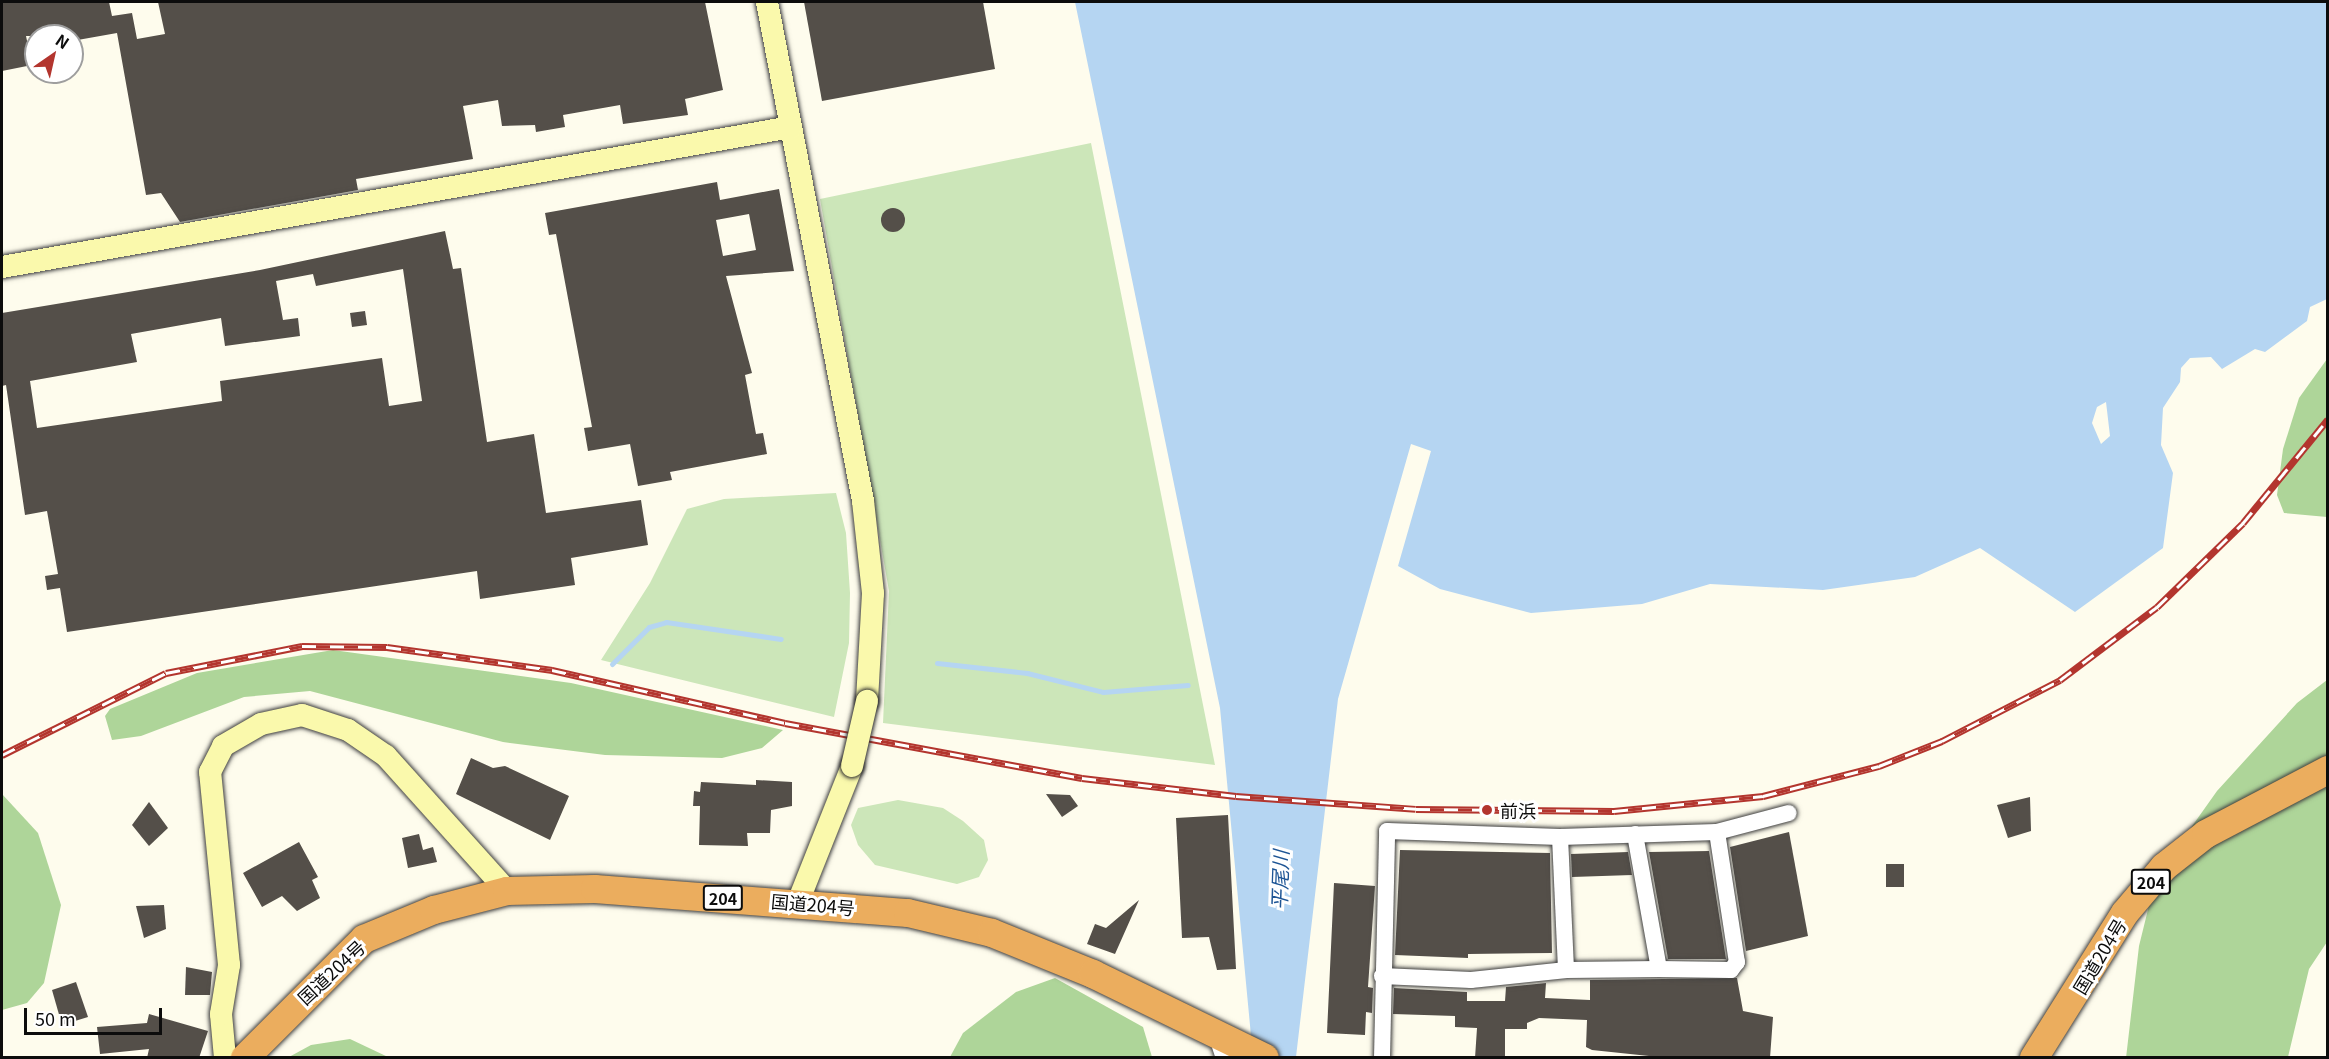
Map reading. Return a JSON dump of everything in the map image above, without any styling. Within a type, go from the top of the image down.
[{"type":"highway","name":"国道204号","points":[[2034,1058],[2125,913],[2163,867],[2206,834],[2328,770]]},
{"type":"highway","name":"国道204号","points":[[245,1058],[364,939],[434,910],[507,891],[595,889],[798,902],[908,913],[992,933],[1224,1044],[1265,1058]]},
{"type":"street","points":[[767,2],[863,501],[873,593],[867,701],[852,766],[798,902]]},
{"type":"street","points":[[2,267],[791,127]]},
{"type":"street","points":[[225,1058],[221,1014],[229,964],[210,771],[223,746],[261,724],[303,715],[348,730],[386,756],[507,891]]},
{"type":"street","points":[[1382,1058],[1387,831],[1560,837],[1717,832],[1789,813]]},
{"type":"street","points":[[1383,976],[1471,980],[1566,970],[1731,970],[1737,962],[1717,832]]},
{"type":"street","points":[[1635,834],[1659,969]]},
{"type":"street","points":[[1560,837],[1566,970]]},
{"type":"green space","points":[[1091,143],[1215,765],[883,723],[889,591],[820,199]]},
{"type":"green space","points":[[2327,359],[2327,517],[2284,513],[2277,495],[2283,449],[2299,398]]},
{"type":"green space","points":[[836,493],[846,533],[850,593],[849,643],[834,717],[601,660],[650,583],[687,509],[724,499]]},
{"type":"green space","points":[[333,650],[571,683],[783,730],[762,748],[722,758],[605,755],[503,742],[310,691],[244,697],[141,736],[112,740],[105,716],[110,709],[197,673]]},
{"type":"green space","points":[[2327,680],[2327,942],[2309,969],[2288,1057],[2126,1058],[2139,946],[2156,877],[2217,791],[2297,703]]},
{"type":"green space","points":[[2,794],[38,833],[61,905],[44,983],[27,1003],[2,1010]]},
{"type":"green space","points":[[898,800],[943,808],[963,821],[984,840],[988,860],[979,877],[957,884],[875,865],[858,845],[851,825],[858,808]]},
{"type":"green space","points":[[1055,978],[1143,1027],[1152,1057],[950,1057],[963,1033],[1016,992]]},
{"type":"green space","points":[[350,1039],[388,1057],[289,1057],[311,1045]]},
{"type":"water","name":"平尾川","points":[[1075,2],[2327,2],[2327,299],[2310,307],[2307,321],[2265,352],[2255,349],[2222,369],[2211,357],[2190,358],[2181,368],[2180,382],[2163,408],[2161,445],[2173,473],[2163,548],[2075,612],[1980,548],[1915,577],[1823,590],[1710,584],[1642,604],[1531,613],[1440,589],[1398,566],[1431,451],[1411,444],[1338,699],[1296,1057],[1253,1057],[1220,708]],"holes":[[[2106,402],[2110,436],[2101,444],[2092,423],[2097,407]]]},
{"type":"building","points":[[2,2],[109,2],[112,16],[132,13],[137,39],[165,34],[158,2],[705,2],[723,90],[685,99],[688,115],[623,124],[620,105],[563,115],[565,127],[536,132],[535,125],[502,126],[498,100],[463,106],[473,159],[356,179],[358,190],[180,222],[161,193],[146,195],[117,33],[84,39],[84,24],[24,24],[24,67],[2,71]]},
{"type":"building","points":[[804,2],[983,2],[995,69],[822,101]]},
{"type":"building","points":[[717,182],[720,200],[779,189],[794,271],[726,276],[752,373],[745,375],[756,434],[763,433],[767,454],[670,472],[672,480],[638,486],[630,444],[588,451],[584,428],[592,427],[556,234],[549,235],[545,213]],"holes":[[[749,214],[756,250],[723,256],[716,220]]]},
{"type":"building","points":[[893,208],[902,211],[905,220],[902,229],[893,232],[884,229],[881,220],[884,211]]},
{"type":"building","points":[[445,231],[453,269],[461,268],[487,442],[534,434],[546,513],[641,500],[648,545],[571,558],[575,585],[480,599],[477,571],[67,632],[60,588],[47,590],[45,576],[58,574],[47,511],[25,515],[6,385],[2,386],[2,313],[260,270]],"holes":[[[403,269],[422,401],[389,406],[382,358],[220,381],[222,401],[37,428],[30,381],[137,362],[131,334],[221,318],[225,346],[300,336],[298,318],[283,320],[276,281],[313,274],[316,286]]]},
{"type":"building","points":[[365,311],[367,325],[352,327],[350,313]]},
{"type":"building","points":[[471,758],[493,768],[505,766],[569,796],[550,840],[456,794]]},
{"type":"building","points":[[756,780],[792,782],[792,806],[771,810],[770,833],[747,833],[748,846],[699,845],[700,806],[693,806],[694,791],[700,792],[701,782],[756,785]]},
{"type":"building","points":[[1046,794],[1070,795],[1078,806],[1062,817]]},
{"type":"building","points":[[2030,797],[2031,831],[2008,838],[1997,805]]},
{"type":"building","points":[[149,802],[168,828],[149,846],[132,825]]},
{"type":"building","points":[[1228,815],[1236,969],[1217,970],[1209,937],[1182,938],[1176,818]]},
{"type":"building","points":[[1789,832],[1808,936],[1746,951],[1730,847]]},
{"type":"building","points":[[419,834],[423,850],[433,847],[437,862],[408,868],[402,838]]},
{"type":"building","points":[[299,842],[318,877],[312,880],[320,898],[297,911],[282,896],[262,907],[243,873]]},
{"type":"building","points":[[1400,850],[1550,853],[1552,953],[1468,954],[1468,958],[1395,955]]},
{"type":"building","points":[[1709,851],[1726,959],[1668,959],[1649,852]]},
{"type":"building","points":[[1628,852],[1632,875],[1572,877],[1571,854]]},
{"type":"building","points":[[1886,864],[1904,864],[1904,887],[1886,887]]},
{"type":"building","points":[[1334,883],[1375,886],[1368,987],[1373,988],[1372,1013],[1366,1012],[1365,1035],[1327,1033]]},
{"type":"building","points":[[1139,900],[1115,954],[1087,944],[1095,924],[1106,928]]},
{"type":"building","points":[[164,905],[166,929],[144,938],[136,906]]},
{"type":"building","points":[[186,967],[212,972],[210,995],[185,995]]},
{"type":"building","points":[[1737,978],[1743,1011],[1773,1017],[1770,1058],[1668,1058],[1592,1050],[1586,1047],[1587,1020],[1539,1018],[1527,1023],[1527,1029],[1505,1029],[1505,1058],[1475,1058],[1477,1028],[1455,1027],[1455,1016],[1393,1014],[1394,988],[1467,992],[1467,1001],[1505,1001],[1506,987],[1546,983],[1545,998],[1590,1000],[1590,980]]},
{"type":"building","points":[[76,982],[88,1017],[62,1025],[52,990]]},
{"type":"building","points":[[149,1014],[208,1031],[199,1058],[147,1058],[149,1049],[100,1054],[97,1027],[147,1023]]},
{"type":"waterway","points":[[612,664],[649,627],[666,622],[781,639]]},
{"type":"waterway","points":[[937,663],[1027,673],[1103,692],[1188,685]]},
{"type":"railway","points":[[2,755],[166,673],[302,646],[387,647],[552,670],[785,723],[1082,778],[1236,796],[1416,809],[1614,811],[1763,796],[1879,766],[1942,741],[2060,680],[2157,607],[2243,523],[2328,419]]},
{"type":"place","name":"前浜","points":[[1487,810]]}]
